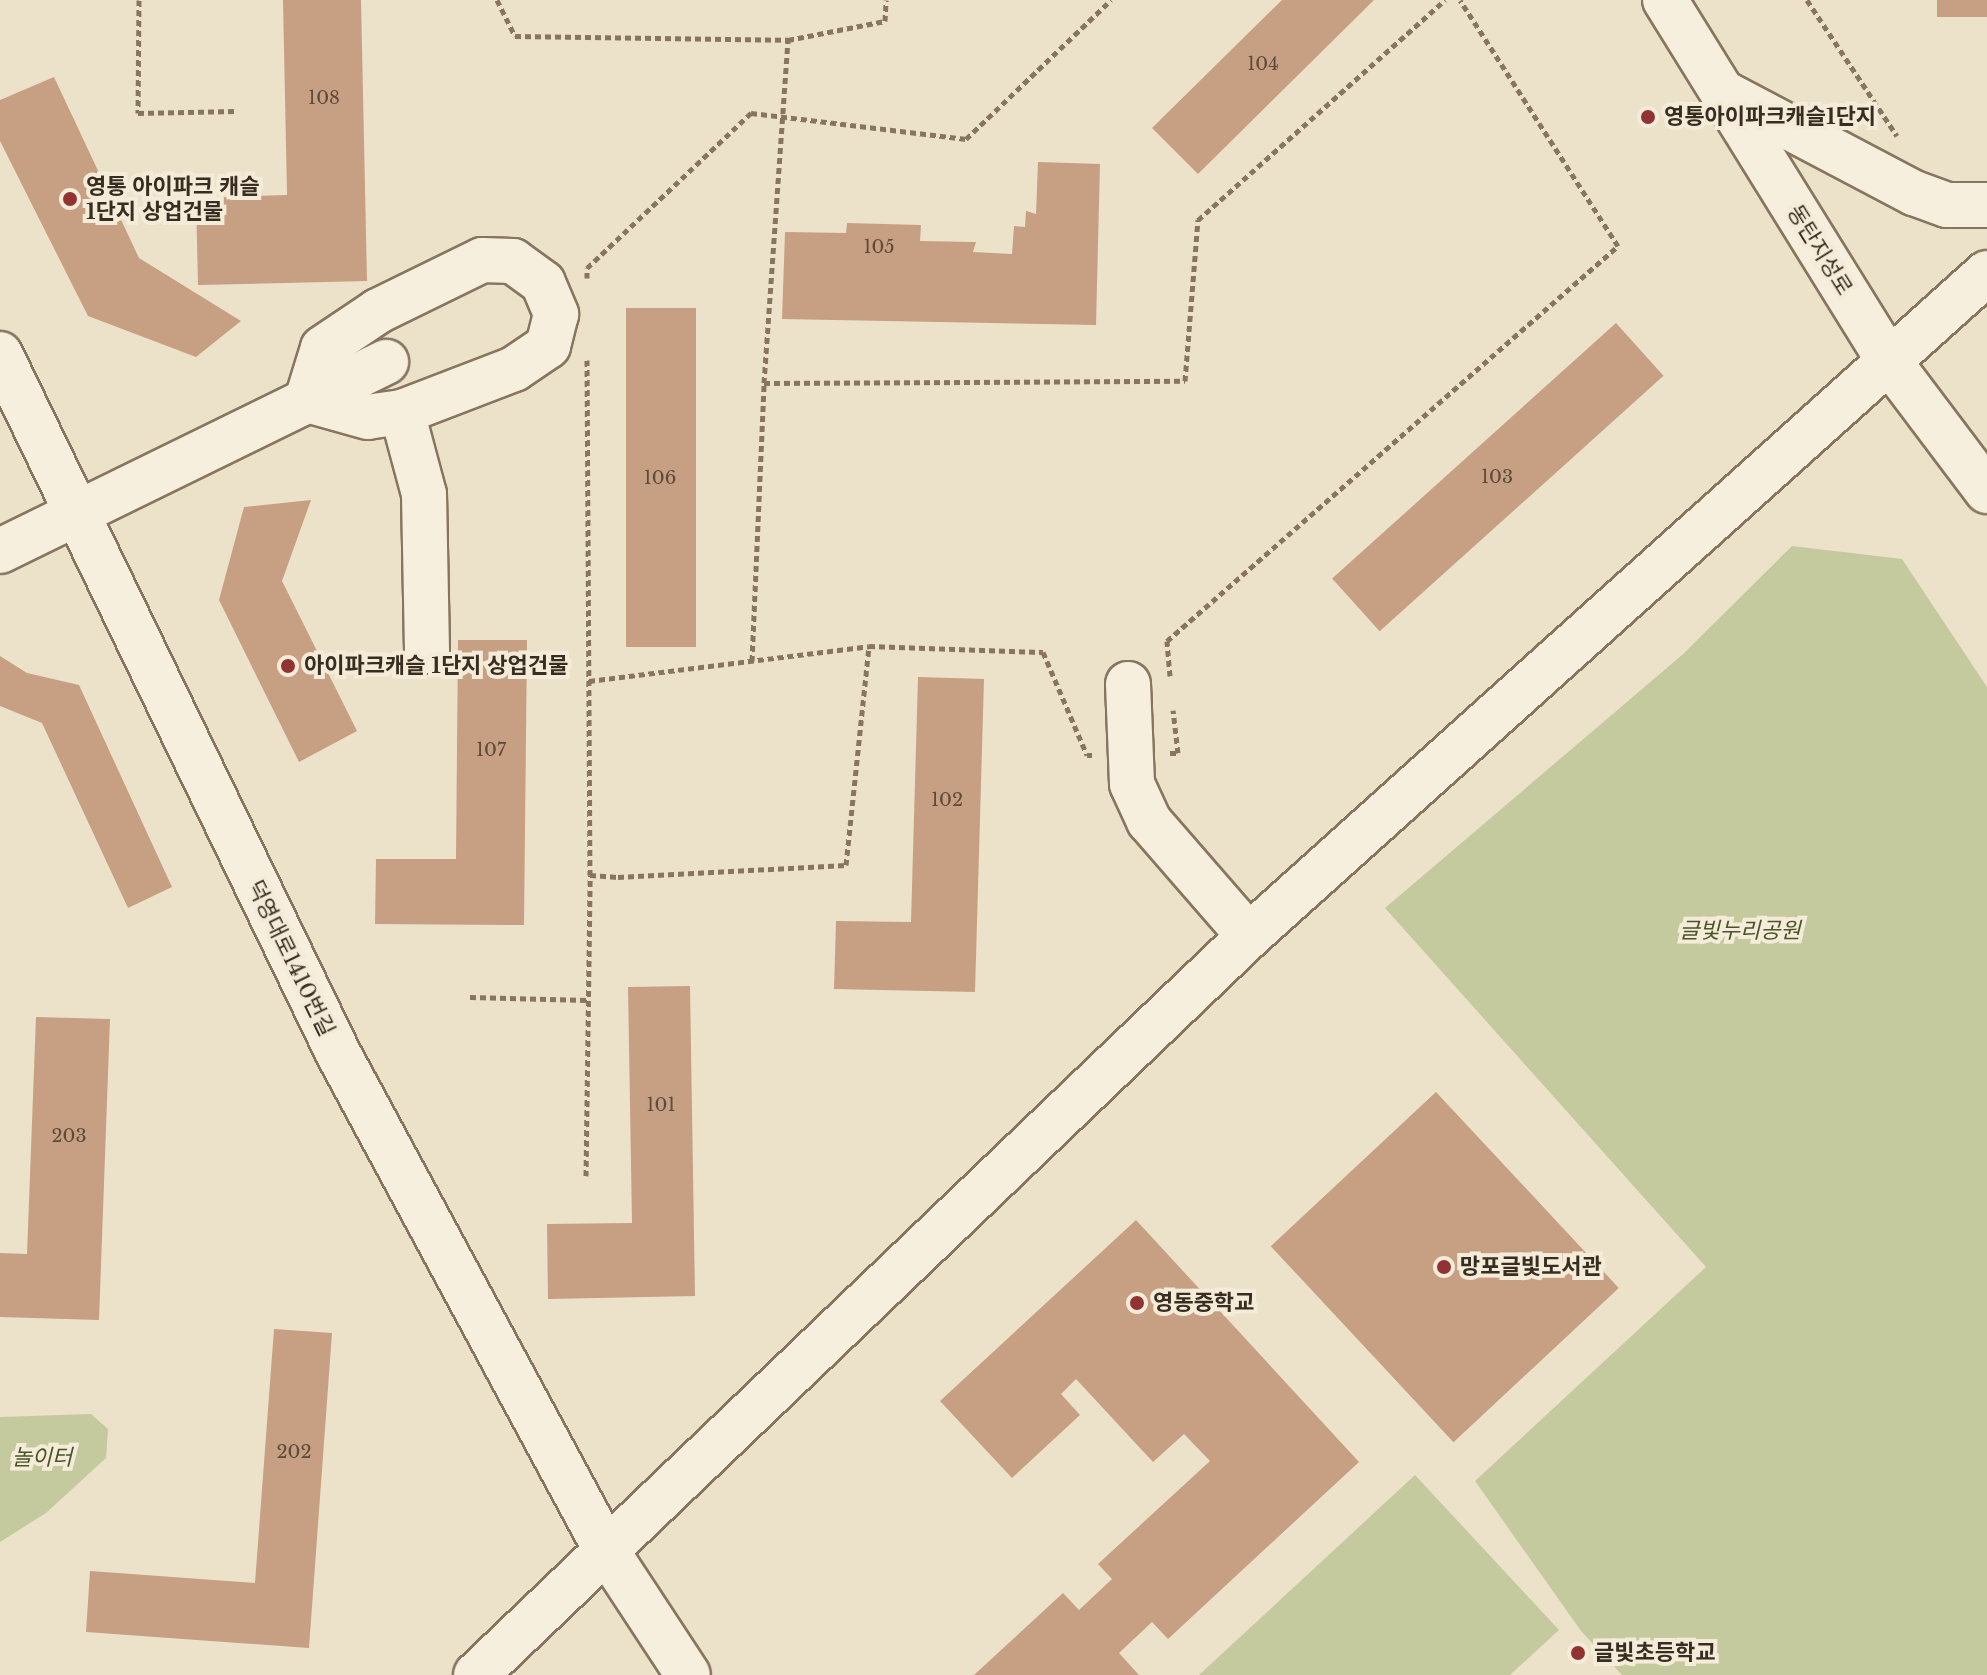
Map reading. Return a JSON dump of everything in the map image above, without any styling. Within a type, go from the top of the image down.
[{"type":"street","name":"동탄지성로","points":[[1665,0],[1889,361],[1987,491]]},
{"type":"street","points":[[1722,91],[1914,193],[1947,205],[1987,205]]},
{"type":"street","points":[[482,260],[513,261],[543,283],[556,314],[548,346],[514,369],[402,412],[368,417],[307,400],[323,348],[378,311],[482,260]]},
{"type":"street","points":[[476,1675],[1249,936],[1987,273]]},
{"type":"street","name":"덕영대로1410번길","points":[[0,354],[74,513],[338,1053],[606,1550],[688,1675]]},
{"type":"street","points":[[0,551],[386,362]]},
{"type":"street","points":[[402,412],[424,494],[427,651]]},
{"type":"street","points":[[1128,684],[1132,784],[1149,821],[1249,936]]},
{"type":"path","points":[[139,0],[138,113],[237,111]]},
{"type":"path","points":[[497,0],[515,36],[788,40],[885,21],[886,0]]},
{"type":"path","points":[[587,284],[587,268],[751,113],[966,139],[1111,0]]},
{"type":"path","points":[[764,383],[1185,381],[1198,220],[1445,0]]},
{"type":"path","points":[[1171,689],[1167,641],[1618,246],[1460,0]]},
{"type":"path","points":[[1807,0],[1901,142]]},
{"type":"path","points":[[752,661],[764,383],[788,40]]},
{"type":"path","points":[[586,1176],[590,875],[587,348]]},
{"type":"path","points":[[589,681],[869,646],[1043,652],[1087,755],[1178,753],[1173,705]]},
{"type":"path","points":[[590,875],[618,877],[846,865],[869,646]]},
{"type":"path","points":[[470,997],[588,1000]]},
{"type":"green space","name":"글빛누리공원","points":[[1792,546],[1902,559],[1987,687],[1987,1675],[1622,1675],[1581,1631],[1475,1481],[1706,1267],[1385,908],[1682,655]]},
{"type":"green space","name":"놀이터","points":[[91,1414],[108,1429],[106,1458],[46,1513],[0,1542],[0,1417]]},
{"type":"green space","points":[[1415,1475],[1559,1630],[1510,1675],[1199,1675]]},
{"type":"building","points":[[283,0],[361,0],[367,281],[198,285],[196,198],[287,195]]},
{"type":"building","points":[[1282,0],[1374,0],[1198,174],[1152,128]]},
{"type":"building","points":[[1937,0],[1987,0],[1987,17],[1937,17]]},
{"type":"building","name":"영통 아이파크 캐슬 1단지 상업건물","points":[[54,77],[139,258],[241,321],[196,357],[88,316],[0,141],[0,100]]},
{"type":"building","points":[[1038,162],[1100,164],[1096,325],[782,319],[785,232],[846,233],[847,223],[921,225],[920,241],[976,242],[973,252],[1012,254],[1014,226],[1025,227],[1026,211],[1036,214]]},
{"type":"building","points":[[626,308],[696,308],[696,647],[626,647]]},
{"type":"building","points":[[1616,323],[1664,376],[1380,631],[1332,579]]},
{"type":"building","name":"아이파크캐슬 1단지 상업건물","points":[[311,500],[282,581],[357,731],[299,762],[219,600],[244,507]]},
{"type":"building","points":[[458,640],[527,640],[524,925],[375,924],[376,859],[456,859]]},
{"type":"building","points":[[0,656],[27,673],[79,685],[172,887],[128,908],[42,723],[0,706]]},
{"type":"building","points":[[918,677],[984,679],[975,992],[834,989],[836,921],[911,922]]},
{"type":"building","points":[[690,986],[695,1296],[548,1299],[547,1224],[632,1223],[628,987]]},
{"type":"building","points":[[36,1017],[110,1019],[99,1320],[0,1317],[0,1253],[27,1254]]},
{"type":"building","name":"망포글빛도서관","points":[[1436,1092],[1619,1288],[1453,1442],[1271,1246]]},
{"type":"building","points":[[1136,1220],[1359,1462],[1168,1639],[1152,1622],[1119,1653],[1139,1675],[974,1675],[1063,1593],[1079,1610],[1112,1579],[1098,1564],[1210,1461],[1184,1434],[1153,1462],[1076,1379],[1061,1394],[1080,1415],[1012,1478],[940,1401]]},
{"type":"building","points":[[274,1329],[332,1333],[309,1648],[86,1632],[90,1571],[255,1583]]},
{"type":"place","name":"영통아이파크캐슬1단지","points":[[1648,117]]},
{"type":"place","name":"영통 아이파크 캐슬 1단지 상업건물","points":[[70,199]]},
{"type":"place","name":"아이파크캐슬 1단지 상업건물","points":[[288,666]]},
{"type":"place","name":"망포글빛도서관","points":[[1444,1267]]},
{"type":"place","name":"영동중학교","points":[[1137,1303]]},
{"type":"place","name":"글빛초등학교","points":[[1578,1653]]}]
